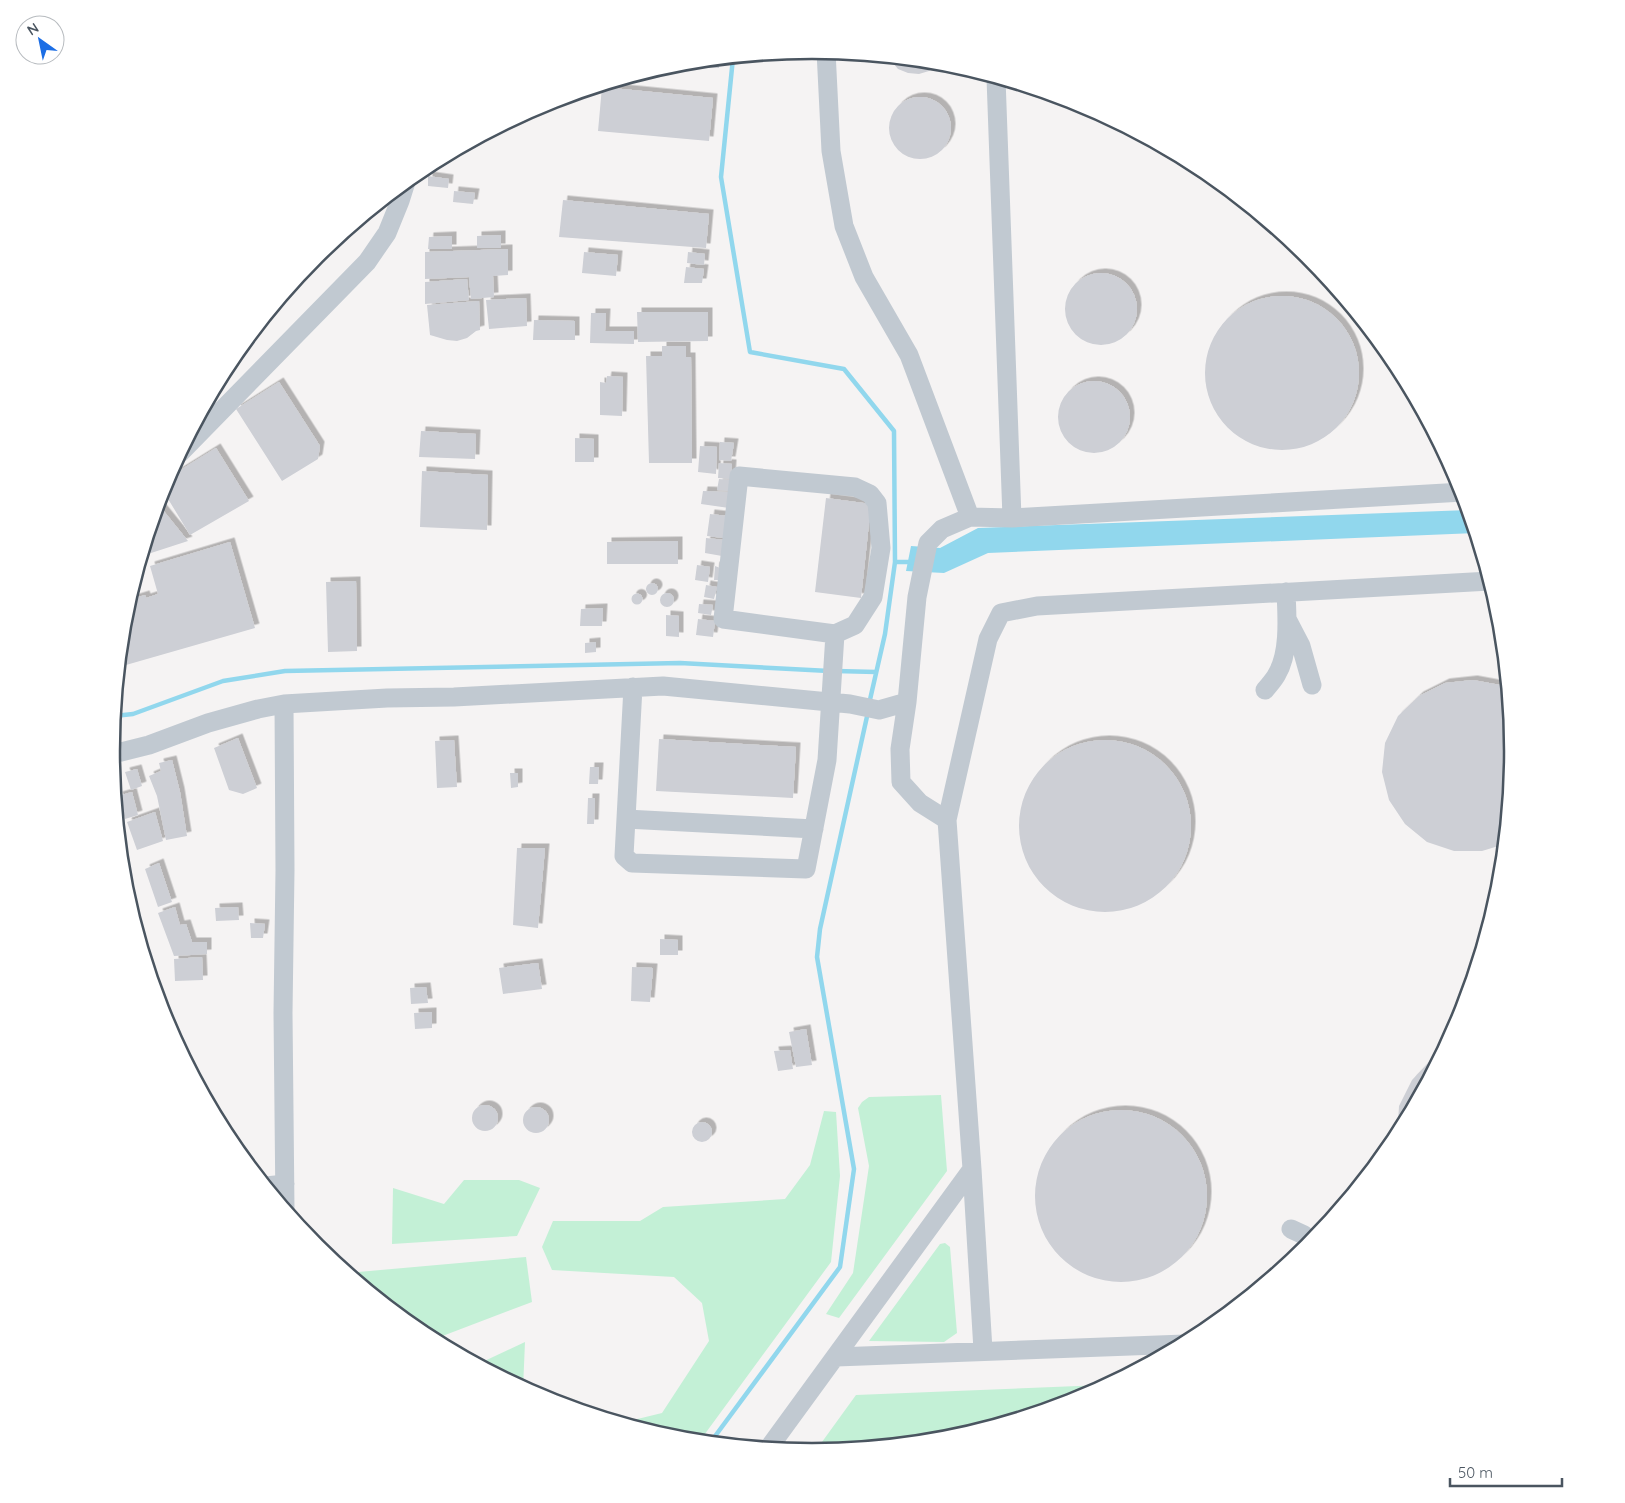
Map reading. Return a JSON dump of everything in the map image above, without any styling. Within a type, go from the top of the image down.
[{"type":"street","points":[[826,59],[832,151],[844,226],[864,278],[909,355],[970,517]]},
{"type":"street","points":[[996,83],[1012,518]]},
{"type":"street","points":[[195,438],[367,262],[387,233],[402,194]]},
{"type":"street","points":[[739,476],[855,486],[870,494],[877,503],[881,548],[873,597],[855,624],[834,634],[723,619],[739,476]]},
{"type":"street","points":[[947,820],[920,803],[901,782],[900,749],[917,597],[928,543],[942,529],[970,517],[1012,518],[1455,492]]},
{"type":"street","points":[[983,1350],[947,820],[988,640],[1001,613],[1038,606],[1484,581]]},
{"type":"street","points":[[1266,690],[1278,673],[1284,655],[1288,621],[1286,592]]},
{"type":"street","points":[[1288,621],[1300,646],[1312,685]]},
{"type":"street","points":[[634,687],[624,856],[632,863],[806,869],[827,760],[834,634]]},
{"type":"street","points":[[120,751],[149,745],[217,720],[284,704],[663,686],[850,704],[879,710],[906,702]]},
{"type":"street","points":[[284,704],[285,870],[283,1013],[285,1200]]},
{"type":"street","points":[[626,819],[814,829]]},
{"type":"street","points":[[772,1443],[972,1169]]},
{"type":"street","points":[[273,1185],[286,1184]]},
{"type":"street","points":[[1291,1228],[1306,1237]]},
{"type":"street","points":[[836,1357],[1170,1344]]},
{"type":"green space","points":[[941,1095],[947,1171],[839,1318],[826,1314],[853,1273],[869,1166],[858,1108],[869,1097]]},
{"type":"green space","points":[[824,1111],[836,1112],[840,1176],[831,1262],[704,1435],[631,1420],[662,1413],[709,1341],[702,1303],[674,1277],[552,1270],[542,1247],[553,1221],[640,1221],[663,1207],[785,1199],[810,1165]]},
{"type":"green space","points":[[464,1180],[519,1180],[540,1188],[517,1236],[392,1244],[393,1188],[444,1204]]},
{"type":"green space","points":[[945,1243],[950,1247],[957,1333],[944,1342],[869,1341],[940,1244]]},
{"type":"green space","points":[[526,1257],[532,1302],[442,1336],[391,1301],[356,1272]]},
{"type":"green space","points":[[525,1342],[523,1381],[484,1361]]},
{"type":"green space","points":[[1092,1385],[992,1421],[948,1431],[858,1443],[821,1444],[856,1395]]},
{"type":"water","points":[[1461,510],[1469,533],[988,553],[944,573],[906,571],[911,546],[940,548],[978,528]]},
{"type":"building","points":[[894,64],[931,69],[919,74],[908,73],[898,69]]},
{"type":"building","points":[[719,65],[719,68],[705,68]]},
{"type":"building","points":[[614,88],[713,98],[709,141],[598,131],[602,92]]},
{"type":"building","points":[[914,97],[926,97],[942,106],[949,116],[951,128],[949,140],[942,150],[926,159],[914,159],[903,154],[894,145],[889,134],[889,122],[894,111],[903,102]]},
{"type":"building","points":[[428,176],[449,179],[448,188],[428,186]]},
{"type":"building","points":[[454,191],[475,193],[473,204],[453,202]]},
{"type":"building","points":[[563,200],[709,214],[706,248],[559,237]]},
{"type":"building","points":[[501,235],[501,248],[477,248],[477,236]]},
{"type":"building","points":[[452,236],[452,249],[428,249],[429,237]]},
{"type":"building","points":[[508,249],[508,275],[493,276],[494,297],[471,299],[469,277],[425,279],[425,252]]},
{"type":"building","points":[[584,252],[618,255],[616,276],[582,273]]},
{"type":"building","points":[[688,252],[705,254],[704,265],[687,263]]},
{"type":"building","points":[[686,267],[704,269],[702,283],[684,283]]},
{"type":"building","points":[[1101,273],[1121,279],[1131,289],[1137,309],[1131,329],[1121,339],[1101,345],[1081,339],[1071,329],[1065,309],[1071,289],[1081,279]]},
{"type":"building","points":[[467,279],[469,300],[425,304],[425,282]]},
{"type":"building","points":[[1282,296],[1312,301],[1337,318],[1354,343],[1359,373],[1354,403],[1337,428],[1312,445],[1282,450],[1252,445],[1227,428],[1210,403],[1205,373],[1210,343],[1227,318],[1252,301]]},
{"type":"building","points":[[526,298],[527,326],[489,329],[486,300]]},
{"type":"building","points":[[479,301],[480,330],[467,338],[457,341],[430,335],[427,305]]},
{"type":"building","points":[[637,312],[708,312],[708,341],[638,342]]},
{"type":"building","points":[[591,313],[606,313],[605,331],[634,331],[634,344],[590,343]]},
{"type":"building","points":[[534,320],[575,321],[575,340],[533,340]]},
{"type":"building","points":[[662,346],[686,346],[686,357],[691,357],[692,463],[649,463],[646,356],[662,356]]},
{"type":"building","points":[[607,376],[623,377],[622,416],[600,415],[600,382],[606,383]]},
{"type":"building","points":[[1094,381],[1114,387],[1124,397],[1130,417],[1124,437],[1114,447],[1094,453],[1074,447],[1064,437],[1058,417],[1064,397],[1074,387]]},
{"type":"building","points":[[279,382],[320,446],[318,459],[282,481],[236,409]]},
{"type":"building","points":[[421,431],[476,434],[475,459],[419,457]]},
{"type":"building","points":[[575,438],[594,439],[594,462],[575,462]]},
{"type":"building","points":[[720,442],[734,443],[731,461],[719,460]]},
{"type":"building","points":[[700,446],[717,447],[716,474],[698,472]]},
{"type":"building","points":[[216,448],[249,501],[190,535],[168,498],[179,471]]},
{"type":"building","points":[[719,463],[732,464],[731,479],[718,478]]},
{"type":"building","points":[[422,471],[488,475],[487,530],[420,527]]},
{"type":"building","points":[[719,479],[732,480],[730,491],[717,490]]},
{"type":"building","points":[[703,491],[731,492],[729,508],[701,504]]},
{"type":"building","points":[[826,498],[871,504],[861,598],[815,592]]},
{"type":"building","points":[[163,511],[188,541],[151,553],[150,552]]},
{"type":"building","points":[[710,514],[728,516],[724,538],[707,536]]},
{"type":"building","points":[[706,538],[725,540],[722,556],[705,553]]},
{"type":"building","points":[[678,541],[678,564],[607,564],[607,542]]},
{"type":"building","points":[[230,542],[255,628],[126,665],[137,597],[145,595],[146,598],[158,594],[150,566]]},
{"type":"building","points":[[697,565],[710,567],[708,582],[695,580]]},
{"type":"building","points":[[715,566],[723,569],[721,580],[714,580]]},
{"type":"building","points":[[356,581],[357,651],[328,652],[326,582]]},
{"type":"building","points":[[650,583],[654,583],[658,589],[654,595],[650,595],[646,591],[646,587]]},
{"type":"building","points":[[706,585],[717,587],[714,599],[704,597]]},
{"type":"building","points":[[637,593],[643,599],[637,605],[631,599]]},
{"type":"building","points":[[667,593],[672,595],[674,600],[672,605],[667,607],[662,605],[660,600],[662,595]]},
{"type":"building","points":[[699,604],[713,605],[711,615],[698,613]]},
{"type":"building","points":[[603,608],[602,626],[580,626],[581,609]]},
{"type":"building","points":[[666,615],[679,616],[679,637],[666,636]]},
{"type":"building","points":[[698,619],[715,621],[713,637],[696,635]]},
{"type":"building","points":[[596,642],[596,652],[585,653],[585,643]]},
{"type":"building","points":[[1473,680],[1502,686],[1505,752],[1504,797],[1499,842],[1498,846],[1482,851],[1454,851],[1427,842],[1405,824],[1389,800],[1382,772],[1385,743],[1398,716],[1419,696],[1445,683]]},
{"type":"building","points":[[238,738],[257,788],[243,794],[229,790],[214,748]]},
{"type":"building","points":[[659,739],[796,747],[793,798],[656,791]]},
{"type":"building","points":[[454,740],[457,787],[437,788],[435,741]]},
{"type":"building","points":[[1105,740],[1122,742],[1138,747],[1166,765],[1184,793],[1189,809],[1191,826],[1189,843],[1184,859],[1166,887],[1138,905],[1122,910],[1105,912],[1088,910],[1072,905],[1044,887],[1026,859],[1021,843],[1019,826],[1021,809],[1026,793],[1044,765],[1072,747],[1088,742]]},
{"type":"building","points":[[172,760],[180,792],[187,836],[166,840],[157,796],[149,776],[161,771],[159,763]]},
{"type":"building","points":[[590,767],[599,767],[598,784],[589,784]]},
{"type":"building","points":[[137,769],[142,786],[131,790],[125,772]]},
{"type":"building","points":[[510,773],[518,773],[518,787],[511,788]]},
{"type":"building","points":[[132,792],[138,815],[125,819],[121,795]]},
{"type":"building","points":[[588,798],[595,798],[594,824],[587,824]]},
{"type":"building","points":[[155,812],[163,841],[137,850],[127,822]]},
{"type":"building","points":[[517,848],[545,848],[538,928],[513,925]]},
{"type":"building","points":[[159,863],[172,902],[158,907],[145,869]]},
{"type":"building","points":[[175,907],[180,925],[186,924],[192,942],[207,942],[207,954],[174,956],[158,913]]},
{"type":"building","points":[[238,907],[239,920],[216,921],[215,908]]},
{"type":"building","points":[[250,923],[265,924],[263,938],[251,938]]},
{"type":"building","points":[[660,939],[678,940],[678,955],[660,955]]},
{"type":"building","points":[[202,957],[203,980],[175,981],[174,959]]},
{"type":"building","points":[[538,963],[542,989],[503,994],[499,968]]},
{"type":"building","points":[[632,967],[653,968],[650,1002],[631,1001]]},
{"type":"building","points":[[426,987],[428,1003],[411,1004],[410,988]]},
{"type":"building","points":[[432,1012],[432,1028],[415,1029],[414,1013]]},
{"type":"building","points":[[806,1029],[812,1065],[796,1067],[789,1032]]},
{"type":"building","points":[[790,1050],[793,1069],[778,1071],[774,1051]]},
{"type":"building","points":[[1434,1058],[1398,1121],[1399,1106],[1412,1080]]},
{"type":"building","points":[[485,1105],[494,1109],[498,1118],[494,1127],[485,1131],[476,1127],[472,1118],[476,1109]]},
{"type":"building","points":[[536,1107],[545,1111],[549,1120],[545,1129],[536,1133],[527,1129],[523,1120],[527,1111]]},
{"type":"building","points":[[1121,1110],[1138,1112],[1154,1117],[1182,1135],[1200,1163],[1205,1179],[1207,1196],[1205,1213],[1200,1229],[1182,1257],[1154,1275],[1138,1280],[1121,1282],[1104,1280],[1088,1275],[1060,1257],[1042,1229],[1037,1213],[1035,1196],[1037,1179],[1042,1163],[1060,1135],[1088,1117],[1104,1112]]},
{"type":"building","points":[[698,1122],[706,1122],[712,1128],[712,1136],[706,1142],[698,1142],[692,1136],[692,1128]]},
{"type":"waterway","points":[[732,64],[721,177],[750,352],[844,369],[894,431],[895,562],[885,634],[869,704]]},
{"type":"waterway","points":[[895,562],[914,562]]},
{"type":"waterway","points":[[121,715],[133,714],[223,681],[285,671],[680,663],[829,671]]},
{"type":"waterway","points":[[836,671],[876,672]]},
{"type":"waterway","points":[[715,1437],[840,1267],[854,1169],[817,957],[820,929],[868,712]]}]
